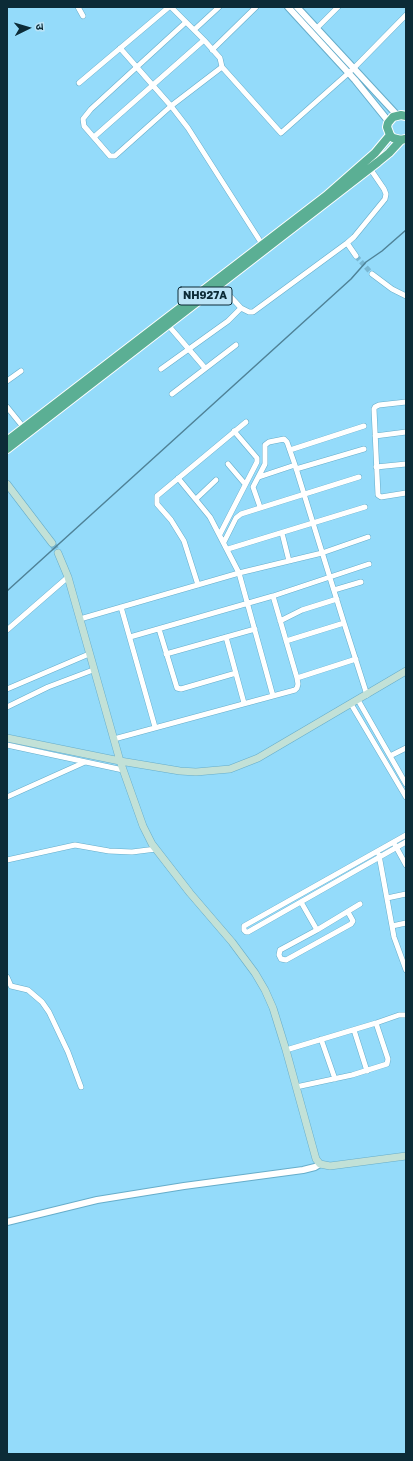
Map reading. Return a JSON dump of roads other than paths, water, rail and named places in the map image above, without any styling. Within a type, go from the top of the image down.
[{"type":"highway","points":[[390,135],[387,127],[393,117],[397,115],[406,116]]},
{"type":"highway","name":"NH927A","points":[[7,441],[218,282],[368,165],[375,153],[390,135],[393,138],[403,139]]},
{"type":"highway","name":"NH927A","points":[[7,449],[168,325],[262,244],[368,165],[389,153],[403,139]]},
{"type":"main road","points":[[7,484],[52,543]]},
{"type":"main road","points":[[58,553],[68,577],[93,670],[120,761],[143,826],[156,849],[232,942],[255,973],[273,1008],[286,1050],[313,1151],[320,1164],[330,1166],[406,1156]]},
{"type":"main road","points":[[7,738],[120,761],[185,772],[211,772],[230,769],[258,758],[406,671]]},
{"type":"street","points":[[78,7],[83,16]]},
{"type":"street","points":[[79,83],[170,7],[220,58],[222,67],[281,133],[351,71],[406,15]]},
{"type":"street","points":[[194,30],[219,7]]},
{"type":"street","points":[[212,50],[256,7]]},
{"type":"street","points":[[288,7],[397,115]]},
{"type":"street","points":[[297,7],[317,28],[389,122]]},
{"type":"street","points":[[317,28],[338,7]]},
{"type":"street","points":[[186,22],[84,116],[84,126],[110,156],[115,156],[171,106],[222,67]]},
{"type":"street","points":[[94,137],[204,40]]},
{"type":"street","points":[[120,48],[182,119],[262,244]]},
{"type":"street","points":[[218,282],[241,308],[249,312],[253,312],[258,310],[354,237],[385,199],[386,194],[368,165]]},
{"type":"street","points":[[346,243],[356,256]]},
{"type":"street","points":[[372,274],[392,289],[406,296]]},
{"type":"street","points":[[161,369],[228,321],[241,308]]},
{"type":"street","points":[[168,325],[205,368]]},
{"type":"street","points":[[172,394],[236,345]]},
{"type":"street","points":[[7,381],[21,371]]},
{"type":"street","points":[[406,402],[379,405],[375,407],[377,492],[379,496],[406,493]]},
{"type":"street","points":[[7,407],[24,428]]},
{"type":"street","points":[[198,585],[184,541],[171,520],[157,502],[157,496],[246,422]]},
{"type":"street","points":[[290,450],[364,426]]},
{"type":"street","points":[[220,534],[257,462],[234,431]]},
{"type":"street","points":[[375,436],[406,432]]},
{"type":"street","points":[[260,507],[253,488],[260,477],[266,462],[265,448],[267,444],[284,439],[290,450],[367,695]]},
{"type":"street","points":[[260,477],[364,450]]},
{"type":"street","points":[[228,464],[245,484]]},
{"type":"street","points":[[376,467],[406,464]]},
{"type":"street","points":[[224,542],[238,516],[260,507],[359,477]]},
{"type":"street","points":[[178,478],[210,517],[228,549],[239,573],[272,696]]},
{"type":"street","points":[[196,499],[216,480]]},
{"type":"street","points":[[228,549],[365,507]]},
{"type":"street","points":[[282,533],[289,561]]},
{"type":"street","points":[[80,619],[239,573],[322,553],[368,537]]},
{"type":"street","points":[[130,637],[273,596],[329,576],[369,564]]},
{"type":"street","points":[[7,630],[68,577]]},
{"type":"street","points":[[334,590],[361,582]]},
{"type":"street","points":[[114,739],[295,690],[298,686],[297,678],[273,596]]},
{"type":"street","points":[[280,621],[302,610],[336,600]]},
{"type":"street","points":[[121,607],[155,727]]},
{"type":"street","points":[[286,641],[344,623]]},
{"type":"street","points":[[159,629],[176,687],[179,689],[236,673]]},
{"type":"street","points":[[166,654],[255,629]]},
{"type":"street","points":[[226,637],[244,703]]},
{"type":"street","points":[[7,689],[89,654]]},
{"type":"street","points":[[297,678],[356,659]]},
{"type":"street","points":[[7,707],[48,687],[93,670]]},
{"type":"street","points":[[358,700],[390,756],[404,777],[406,784]]},
{"type":"street","points":[[351,704],[406,797]]},
{"type":"street","points":[[7,745],[123,770]]},
{"type":"street","points":[[390,756],[406,748]]},
{"type":"street","points":[[7,797],[85,762]]},
{"type":"street","points":[[406,835],[244,926],[244,930],[248,932],[406,842]]},
{"type":"street","points":[[393,842],[406,865]]},
{"type":"street","points":[[7,860],[75,845],[108,851],[132,852],[156,849]]},
{"type":"street","points":[[378,850],[392,926],[403,956],[406,970]]},
{"type":"street","points":[[387,898],[406,894]]},
{"type":"street","points":[[301,902],[317,930]]},
{"type":"street","points":[[348,912],[353,921],[351,924],[286,960],[281,959],[279,955],[280,950],[360,904]]},
{"type":"street","points":[[392,926],[406,923]]},
{"type":"street","points":[[7,977],[11,986],[28,990],[42,1002],[49,1012],[68,1052],[81,1087]]},
{"type":"street","points":[[286,1050],[376,1024],[399,1015],[406,1016]]},
{"type":"street","points":[[296,1087],[335,1079],[388,1063],[376,1024]]},
{"type":"street","points":[[354,1030],[367,1070]]},
{"type":"street","points":[[321,1039],[335,1079]]},
{"type":"street","points":[[7,1222],[104,1198],[303,1170],[320,1164]]},
{"type":"tunnel","points":[[356,256],[372,274]]},
{"type":"tunnel","points":[[52,543],[58,553]]},
{"type":"railway","points":[[7,591],[351,279],[366,262],[382,251],[406,230]]}]
